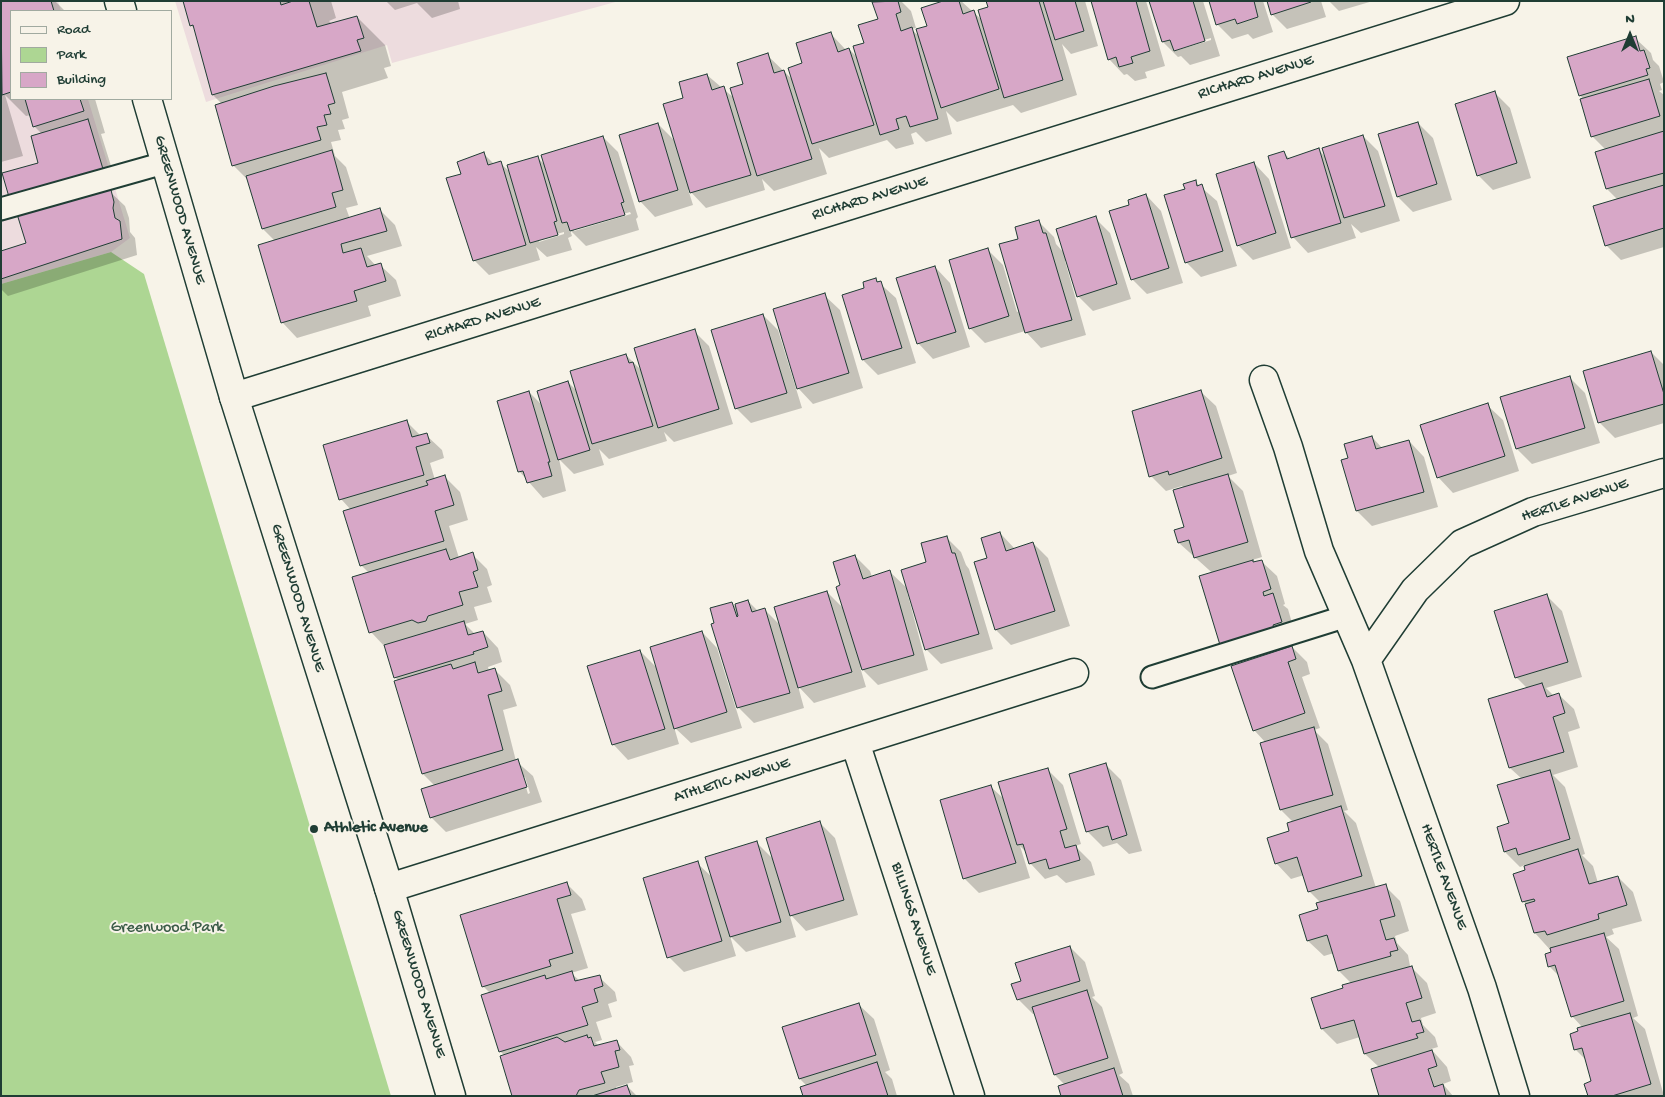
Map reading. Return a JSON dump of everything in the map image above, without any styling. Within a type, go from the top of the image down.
[{"type":"street","name":"RICHARD AVENUE","points":[[234,397],[1505,1]]},
{"type":"street","name":"GREENWOOD AVENUE","points":[[146,100],[234,397],[389,888],[451,1096]]},
{"type":"street","name":"HERTLE AVENUE","points":[[1264,380],[1288,447],[1319,551],[1366,660],[1482,988],[1516,1096]]},
{"type":"street","name":"HERTLE AVENUE","points":[[1366,660],[1415,590],[1462,544],[1533,512],[1664,473]]},
{"type":"street","name":"ATHLETIC AVENUE","points":[[389,888],[1074,673]]},
{"type":"street","name":"BILLINGS AVENUE","points":[[855,742],[970,1096]]},
{"type":"lane","points":[[1,208],[164,163]]},
{"type":"lane","points":[[1152,677],[1347,616]]},
{"type":"shaded area","points":[[1,1],[58,1],[61,10],[10,10],[10,100],[88,100],[130,238],[111,252],[1,284]]},
{"type":"shaded area","points":[[175,1],[619,1],[392,63],[387,45],[206,102]]},
{"type":"green space","name":"Greenwood Park","points":[[111,252],[144,274],[391,1096],[1,1096],[1,284]]},
{"type":"building","points":[[1,1],[51,1],[54,10],[10,10],[10,92],[2,95]]},
{"type":"building","points":[[183,1],[280,1],[281,5],[293,1],[309,1],[317,27],[357,16],[364,38],[357,40],[361,51],[212,95],[193,25],[190,26]]},
{"type":"building","points":[[898,1],[901,12],[896,14],[901,31],[912,27],[938,119],[910,127],[906,116],[896,119],[899,129],[880,135],[853,46],[864,43],[858,25],[878,19],[872,2]]},
{"type":"building","points":[[943,1],[959,1],[963,14],[974,10],[999,89],[941,108],[916,29],[927,26],[921,8]]},
{"type":"building","points":[[986,1],[1039,1],[1063,80],[1004,98],[978,10],[988,7]]},
{"type":"building","points":[[1043,1],[1075,1],[1084,31],[1055,40]]},
{"type":"building","points":[[1091,1],[1136,1],[1150,51],[1131,57],[1133,63],[1119,67],[1116,57],[1108,60]]},
{"type":"building","points":[[1149,1],[1193,1],[1205,41],[1174,51],[1170,40],[1162,42]]},
{"type":"building","points":[[1209,1],[1254,1],[1258,17],[1237,24],[1235,19],[1216,25]]},
{"type":"building","points":[[1267,1],[1311,1],[1311,2],[1271,15]]},
{"type":"building","points":[[831,32],[838,52],[849,48],[874,125],[812,144],[788,68],[802,63],[796,43]]},
{"type":"building","points":[[1636,36],[1640,51],[1644,50],[1650,68],[1646,69],[1648,75],[1579,96],[1567,57]]},
{"type":"building","points":[[768,53],[774,73],[784,70],[812,159],[757,176],[730,88],[743,84],[737,63]]},
{"type":"building","points":[[326,73],[335,103],[328,105],[331,114],[324,115],[327,125],[317,127],[321,140],[232,166],[215,105],[274,86]]},
{"type":"building","points":[[707,74],[712,90],[724,86],[751,175],[690,193],[663,104],[683,98],[679,82]]},
{"type":"building","points":[[1649,79],[1660,116],[1591,137],[1580,99]]},
{"type":"building","points":[[1495,91],[1517,163],[1477,176],[1455,104]]},
{"type":"building","points":[[25,100],[80,100],[84,111],[33,127]]},
{"type":"building","points":[[88,119],[103,169],[9,197],[2,173],[38,163],[31,136]]},
{"type":"building","points":[[1418,122],[1437,184],[1397,197],[1378,134]]},
{"type":"building","points":[[658,123],[678,190],[639,202],[619,135]]},
{"type":"building","points":[[1664,131],[1664,173],[1606,189],[1595,152]]},
{"type":"building","points":[[1363,135],[1385,206],[1344,218],[1322,148]]},
{"type":"building","points":[[603,136],[624,202],[621,203],[625,215],[570,231],[567,222],[562,223],[541,155]]},
{"type":"building","points":[[1319,148],[1341,223],[1291,238],[1268,156],[1284,151],[1287,159]]},
{"type":"building","points":[[332,150],[343,190],[332,193],[336,207],[262,229],[246,176]]},
{"type":"building","points":[[484,152],[488,165],[501,161],[526,245],[473,261],[446,178],[461,174],[457,162]]},
{"type":"building","points":[[538,156],[557,221],[554,222],[558,235],[530,243],[507,165]]},
{"type":"building","points":[[1254,162],[1276,233],[1237,246],[1216,174]]},
{"type":"building","points":[[1196,180],[1197,186],[1202,184],[1223,251],[1185,263],[1164,195],[1185,189],[1183,184]]},
{"type":"building","points":[[1664,185],[1664,228],[1605,246],[1593,206]]},
{"type":"building","points":[[106,186],[111,190],[115,218],[120,221],[122,239],[1,279],[1,251],[26,243],[17,214]]},
{"type":"building","points":[[1146,194],[1169,268],[1131,280],[1109,211],[1129,205],[1128,200]]},
{"type":"building","points":[[380,208],[387,231],[341,244],[343,253],[361,248],[367,267],[381,263],[386,281],[354,291],[357,301],[281,323],[258,245]]},
{"type":"building","points":[[1096,216],[1117,284],[1077,297],[1056,229]]},
{"type":"building","points":[[1039,220],[1043,233],[1046,233],[1072,320],[1025,333],[999,244],[1018,239],[1015,227]]},
{"type":"building","points":[[988,248],[1009,316],[969,329],[949,260]]},
{"type":"building","points":[[935,266],[956,332],[917,344],[896,278]]},
{"type":"building","points":[[876,278],[877,282],[881,281],[902,348],[862,360],[842,295],[864,288],[863,282]]},
{"type":"building","points":[[825,293],[849,373],[797,389],[773,309]]},
{"type":"building","points":[[763,314],[787,393],[735,409],[711,330]]},
{"type":"building","points":[[695,329],[719,409],[658,428],[634,348]]},
{"type":"building","points":[[1651,351],[1664,394],[1664,404],[1598,423],[1583,371]]},
{"type":"building","points":[[626,354],[629,363],[633,362],[653,426],[592,444],[570,371]]},
{"type":"building","points":[[1570,376],[1585,428],[1516,449],[1500,397]]},
{"type":"building","points":[[568,381],[590,450],[558,460],[537,391]]},
{"type":"building","points":[[1201,390],[1222,458],[1169,475],[1168,471],[1149,477],[1132,411]]},
{"type":"building","points":[[529,391],[550,462],[548,462],[552,476],[527,483],[523,471],[518,472],[497,401]]},
{"type":"building","points":[[1488,403],[1505,456],[1437,478],[1420,425]]},
{"type":"building","points":[[407,420],[412,437],[427,433],[430,443],[416,447],[424,475],[339,500],[323,445]]},
{"type":"building","points":[[1372,436],[1376,449],[1409,440],[1424,492],[1356,511],[1341,460],[1348,458],[1344,444]]},
{"type":"building","points":[[1228,474],[1248,542],[1194,558],[1189,540],[1178,543],[1174,530],[1184,527],[1173,490]]},
{"type":"building","points":[[445,475],[454,505],[435,511],[444,541],[360,566],[343,511],[428,485],[426,481]]},
{"type":"building","points":[[1000,532],[1006,551],[1033,542],[1055,611],[995,630],[974,562],[987,558],[981,538]]},
{"type":"building","points":[[947,536],[952,553],[955,553],[979,634],[925,650],[901,570],[926,562],[921,543]]},
{"type":"building","points":[[446,549],[450,560],[473,552],[478,570],[473,572],[478,587],[459,592],[463,605],[428,616],[426,621],[418,623],[412,620],[369,633],[352,577]]},
{"type":"building","points":[[855,555],[863,579],[890,570],[914,655],[862,670],[836,587],[840,585],[833,562]]},
{"type":"building","points":[[1253,560],[1253,562],[1262,560],[1271,589],[1263,592],[1264,596],[1273,593],[1282,622],[1273,625],[1274,628],[1220,645],[1199,576]]},
{"type":"building","points":[[827,591],[852,672],[798,688],[774,607]]},
{"type":"building","points":[[1547,594],[1568,662],[1515,678],[1494,611]]},
{"type":"building","points":[[748,600],[752,612],[765,608],[790,693],[737,708],[711,624],[714,623],[710,608],[732,602],[737,617],[735,604]]},
{"type":"building","points":[[464,621],[468,635],[483,631],[488,647],[473,652],[474,654],[394,678],[384,645]]},
{"type":"building","points":[[702,631],[727,712],[674,729],[650,647]]},
{"type":"building","points":[[1292,646],[1296,659],[1288,662],[1305,713],[1253,731],[1231,666]]},
{"type":"building","points":[[640,650],[665,729],[612,745],[587,666]]},
{"type":"building","points":[[475,662],[478,673],[495,668],[502,691],[488,695],[503,750],[422,774],[394,681],[451,664],[453,669]]},
{"type":"building","points":[[1542,683],[1547,697],[1559,693],[1565,713],[1553,717],[1564,752],[1509,768],[1488,699]]},
{"type":"building","points":[[1314,727],[1333,795],[1280,810],[1260,743]]},
{"type":"building","points":[[518,759],[527,787],[430,818],[421,789]]},
{"type":"building","points":[[1106,763],[1127,835],[1112,840],[1108,826],[1086,832],[1069,774]]},
{"type":"building","points":[[1048,768],[1067,829],[1060,831],[1065,848],[1076,845],[1080,860],[1049,869],[1046,859],[1029,864],[1023,844],[1017,845],[998,782]]},
{"type":"building","points":[[1550,770],[1570,839],[1518,855],[1516,848],[1504,852],[1497,827],[1509,823],[1497,785]]},
{"type":"building","points":[[991,785],[1016,863],[963,879],[940,800]]},
{"type":"building","points":[[1341,806],[1362,876],[1308,892],[1297,857],[1275,864],[1267,838],[1289,831],[1287,823]]},
{"type":"building","points":[[820,821],[844,900],[790,916],[766,838]]},
{"type":"building","points":[[757,841],[781,922],[730,937],[705,857]]},
{"type":"building","points":[[1578,849],[1589,884],[1618,876],[1627,905],[1598,914],[1599,919],[1547,935],[1545,931],[1534,933],[1525,904],[1535,901],[1534,899],[1522,902],[1513,874],[1525,870],[1524,866]]},
{"type":"building","points":[[698,861],[722,941],[667,958],[643,878]]},
{"type":"building","points":[[567,882],[571,895],[557,899],[573,953],[549,960],[551,966],[482,987],[460,915]]},
{"type":"building","points":[[1386,884],[1395,916],[1380,920],[1386,940],[1394,938],[1398,950],[1390,952],[1391,956],[1338,971],[1327,935],[1307,941],[1299,915],[1318,909],[1316,903]]},
{"type":"building","points":[[1604,933],[1624,1001],[1571,1017],[1555,965],[1548,967],[1545,954],[1551,952],[1550,948]]},
{"type":"building","points":[[1070,946],[1080,981],[1017,1000],[1011,984],[1021,981],[1015,963]]},
{"type":"building","points":[[1412,966],[1422,998],[1406,1003],[1412,1022],[1420,1020],[1424,1032],[1416,1034],[1418,1038],[1364,1054],[1354,1020],[1321,1029],[1311,998],[1343,988],[1342,985]]},
{"type":"building","points":[[572,971],[575,981],[600,975],[603,986],[594,989],[598,1002],[582,1007],[588,1025],[499,1052],[481,995],[545,975],[546,979]]},
{"type":"building","points":[[1087,990],[1108,1058],[1054,1075],[1032,1007]]},
{"type":"building","points":[[859,1003],[876,1055],[799,1079],[782,1027]]},
{"type":"building","points":[[1630,1013],[1651,1084],[1612,1096],[1588,1096],[1584,1084],[1591,1081],[1582,1048],[1574,1050],[1570,1034],[1578,1031],[1577,1028]]},
{"type":"building","points":[[587,1035],[588,1038],[591,1037],[594,1046],[617,1040],[620,1050],[615,1051],[619,1067],[601,1072],[605,1083],[579,1090],[576,1096],[512,1096],[500,1056],[557,1037],[565,1042]]},
{"type":"building","points":[[1432,1050],[1437,1066],[1428,1069],[1434,1087],[1443,1084],[1446,1096],[1379,1096],[1371,1069]]},
{"type":"building","points":[[877,1062],[888,1096],[803,1096],[800,1087]]},
{"type":"building","points":[[1114,1068],[1123,1096],[1061,1096],[1058,1086]]},
{"type":"building","points":[[627,1085],[631,1096],[592,1096]]},
{"type":"place","name":"Athletic Avenue","points":[[314,829]]}]
